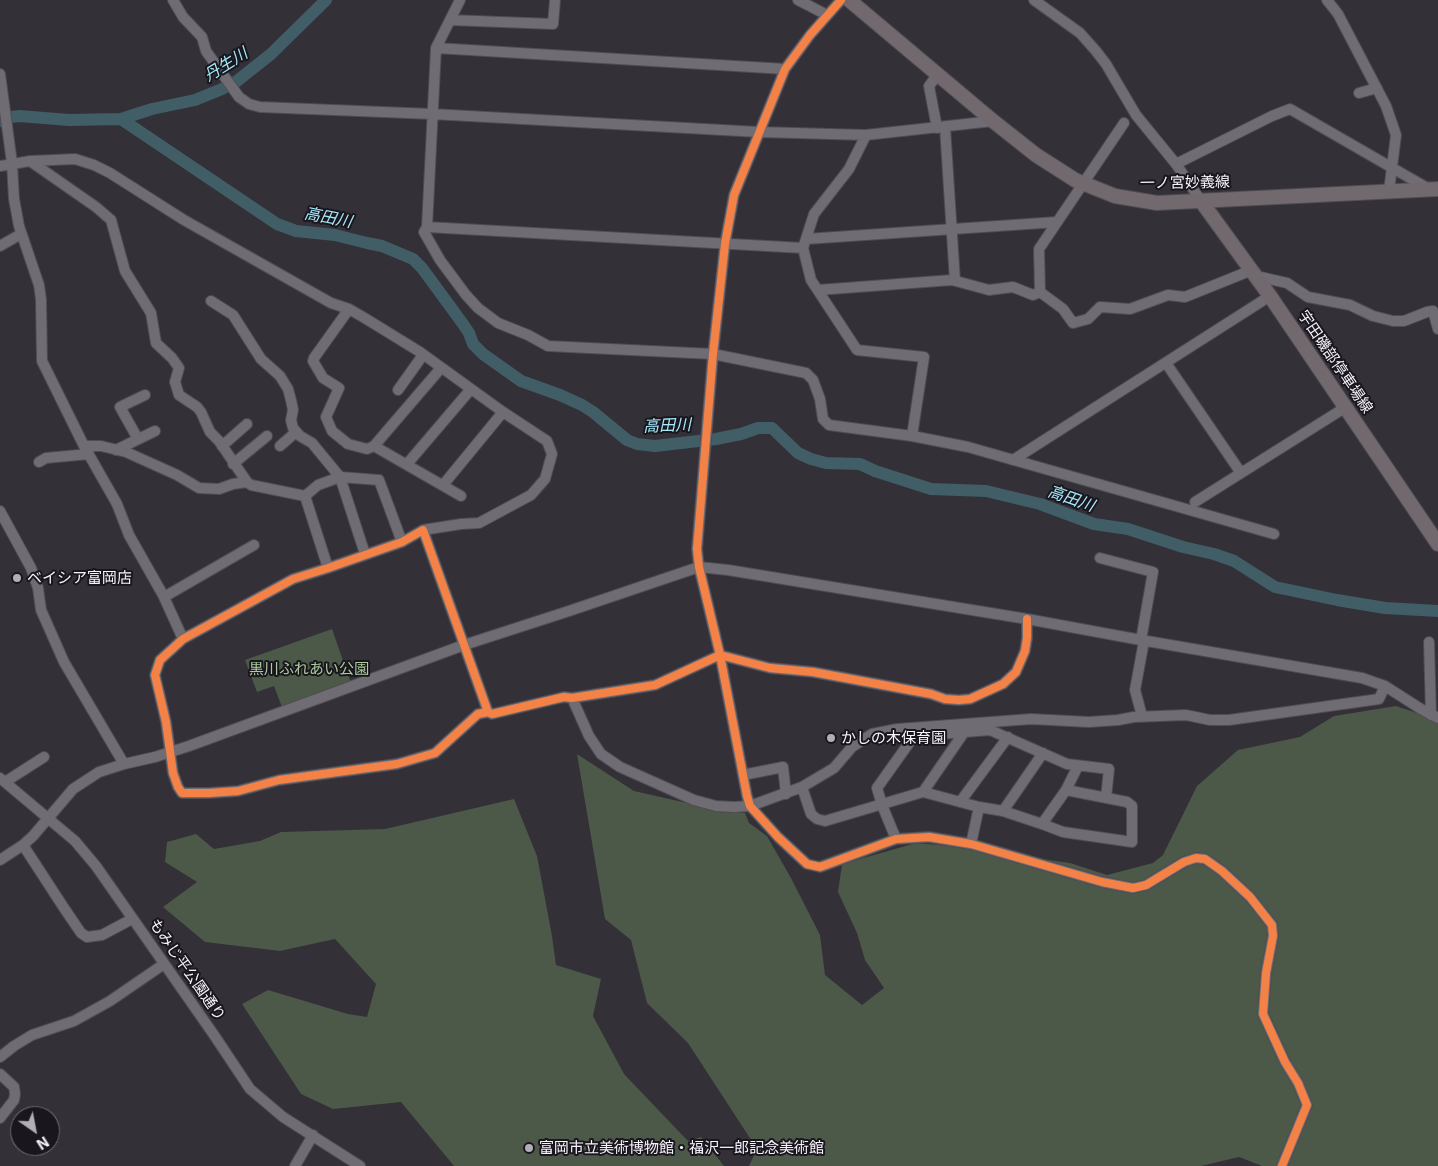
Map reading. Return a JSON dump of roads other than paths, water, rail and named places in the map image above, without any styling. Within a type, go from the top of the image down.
[{"type":"main road","name":"一ノ宮妙義線","points":[[849,0],[993,121],[1051,166],[1082,184],[1114,196],[1157,203],[1435,189]]},
{"type":"main road","name":"宇田磯部停車場線","points":[[1202,201],[1270,296],[1437,542]]},
{"type":"street","points":[[172,0],[183,17],[202,37],[206,50],[239,97],[249,104],[260,107],[432,114],[759,132],[866,135],[993,121]]},
{"type":"street","points":[[460,0],[436,48],[427,227],[424,232],[428,242],[454,280],[478,308],[498,323],[528,335],[548,346],[713,354],[806,373],[813,380],[820,399],[822,419],[829,425],[912,436],[968,447],[1274,534]]},
{"type":"street","points":[[450,20],[553,24],[555,0]]},
{"type":"street","points":[[798,0],[827,15]]},
{"type":"street","points":[[841,0],[785,69],[734,195],[725,244],[713,354],[697,548],[699,567],[720,655],[750,806],[778,837],[807,864],[820,866],[896,839],[929,837],[971,844],[1102,882],[1134,888],[1146,885],[1184,862],[1201,858],[1222,872],[1250,897],[1272,926],[1273,936],[1266,973],[1263,1014],[1307,1105],[1282,1166]]},
{"type":"street","points":[[1034,0],[1080,33],[1096,51],[1106,64],[1136,115],[1176,164],[1202,201]]},
{"type":"street","points":[[1327,0],[1338,14],[1377,88],[1396,134],[1389,191]]},
{"type":"street","points":[[436,48],[785,69]]},
{"type":"street","points":[[0,74],[12,160],[14,199],[21,234],[39,285],[42,361],[117,504],[129,535],[164,598],[183,639]]},
{"type":"street","points":[[938,74],[929,86],[941,127],[952,229],[955,281]]},
{"type":"street","points":[[1359,93],[1377,88]]},
{"type":"street","points":[[1176,164],[1272,116],[1290,109],[1391,167],[1435,189]]},
{"type":"street","points":[[1040,292],[1039,249],[1124,123]]},
{"type":"street","points":[[866,135],[849,169],[814,214],[805,244],[811,280],[857,350],[924,357],[912,436]]},
{"type":"street","points":[[0,166],[12,160],[75,159],[110,173],[184,220],[331,303],[349,309],[423,355],[547,441],[552,454],[545,479],[531,495],[480,523],[424,530],[402,542],[293,579],[183,639],[160,660],[155,674],[166,722],[172,773],[182,792],[238,791],[279,780],[397,764],[435,754],[478,714],[488,712],[492,714],[564,697],[572,698],[655,685],[720,655],[770,668],[813,672],[931,694],[945,699],[970,699],[1003,684],[1016,672],[1027,638],[1027,619]]},
{"type":"street","points":[[30,161],[96,207],[111,220],[125,271],[151,312],[156,343],[172,358],[179,368],[175,382],[179,395],[197,407],[210,432],[222,446],[246,482],[252,485],[305,496]]},
{"type":"street","points":[[427,227],[725,244],[805,244],[952,229],[1057,222]]},
{"type":"street","points":[[0,246],[21,234]]},
{"type":"street","points":[[1040,292],[1063,308],[1073,323],[1088,319],[1100,307],[1130,308],[1168,295],[1185,296],[1254,273],[1287,283],[1308,297],[1350,304],[1373,316],[1393,321],[1404,321],[1433,311],[1438,329]]},
{"type":"street","points":[[818,290],[955,281],[989,290],[1013,287],[1033,295],[1040,292]]},
{"type":"street","points":[[1013,460],[1270,296]]},
{"type":"street","points":[[211,301],[233,315],[261,359],[280,376],[288,389],[293,410],[291,420],[296,432],[312,443],[340,477],[364,554]]},
{"type":"street","points":[[349,309],[313,361],[323,378],[339,388],[326,416],[332,431],[348,444],[367,449],[374,446],[395,419],[441,368]]},
{"type":"street","points":[[398,390],[423,355]]},
{"type":"street","points":[[1166,363],[1241,474]]},
{"type":"street","points":[[407,464],[472,389]]},
{"type":"street","points":[[138,439],[120,407],[145,395]]},
{"type":"street","points":[[1195,502],[1346,407]]},
{"type":"street","points":[[444,485],[503,412]]},
{"type":"street","points":[[222,446],[247,424]]},
{"type":"street","points":[[116,450],[155,431]]},
{"type":"street","points":[[280,446],[296,432]]},
{"type":"street","points":[[233,464],[267,436]]},
{"type":"street","points":[[39,462],[46,458],[101,446],[145,460],[199,488],[219,489],[246,482]]},
{"type":"street","points":[[374,446],[461,496]]},
{"type":"street","points":[[305,496],[318,485],[340,477],[380,480],[402,542]]},
{"type":"street","points":[[305,496],[328,568]]},
{"type":"street","points":[[0,511],[31,568],[38,588],[41,610],[64,662],[124,764]]},
{"type":"street","points":[[424,530],[488,712]]},
{"type":"street","points":[[164,598],[254,545]]},
{"type":"street","points":[[1100,558],[1153,572],[1135,690],[1142,716]]},
{"type":"street","points":[[0,860],[23,845],[73,789],[99,772],[169,752],[464,645],[699,567],[728,570],[1027,619],[1143,641],[1362,678],[1385,686],[1434,717]]},
{"type":"street","points":[[1429,642],[1434,717]]},
{"type":"street","points":[[572,698],[589,736],[601,754],[620,767],[694,800],[716,806],[750,806],[802,787],[834,768],[852,746],[872,734],[897,729],[1022,720],[1089,722],[1142,716],[1186,715],[1210,720],[1229,720],[1379,699],[1385,686]]},
{"type":"street","points":[[896,839],[877,788],[914,736],[990,730],[1067,764],[1109,769],[1106,798]]},
{"type":"street","points":[[923,792],[965,731]]},
{"type":"street","points":[[960,802],[1008,737]]},
{"type":"street","points":[[1003,812],[1043,753]]},
{"type":"street","points":[[2,780],[44,757]]},
{"type":"street","points":[[1042,824],[1066,790],[1078,766]]},
{"type":"street","points":[[743,775],[783,767],[786,794]]},
{"type":"street","name":"もみじ平公園通り","points":[[2,780],[75,841],[96,866],[250,1089],[283,1118],[360,1166]]},
{"type":"street","points":[[802,787],[811,814],[817,820],[825,821],[923,792],[978,808],[1003,812],[1063,832],[1132,842],[1132,806],[1127,802],[1066,790]]},
{"type":"street","points":[[971,844],[978,808]]},
{"type":"street","points":[[23,845],[81,933],[87,937],[102,935],[132,919]]},
{"type":"street","points":[[0,1057],[32,1035],[74,1021],[110,1001],[164,964]]},
{"type":"street","points":[[0,1074],[14,1087],[15,1094],[14,1100],[0,1118]]},
{"type":"street","points":[[295,1166],[313,1136]]},
{"type":"waterway","name":"丹生川","points":[[121,119],[152,109],[195,100],[237,81],[271,54],[326,0]]},
{"type":"waterway","name":"高田川","points":[[0,121],[19,116],[69,120],[121,119],[277,224],[296,231],[335,235],[382,246],[413,259],[422,268],[463,324],[473,344],[483,354],[521,381],[582,405],[627,440],[637,444],[655,446],[716,439],[758,428],[772,428],[798,453],[811,459],[826,463],[860,464],[875,471],[931,489],[986,491],[1040,504],[1094,524],[1128,529],[1234,561],[1275,587],[1385,608],[1438,611]]},
{"type":"place","name":"ベイシア富岡店","points":[[17,578]]},
{"type":"place","name":"かしの木保育園","points":[[831,738]]},
{"type":"place","name":"富岡市立美術博物館・福沢一郎記念美術館","points":[[529,1148]]},
{"type":"park label","name":"黒川ふれあい公園","points":[[309,669]]}]
